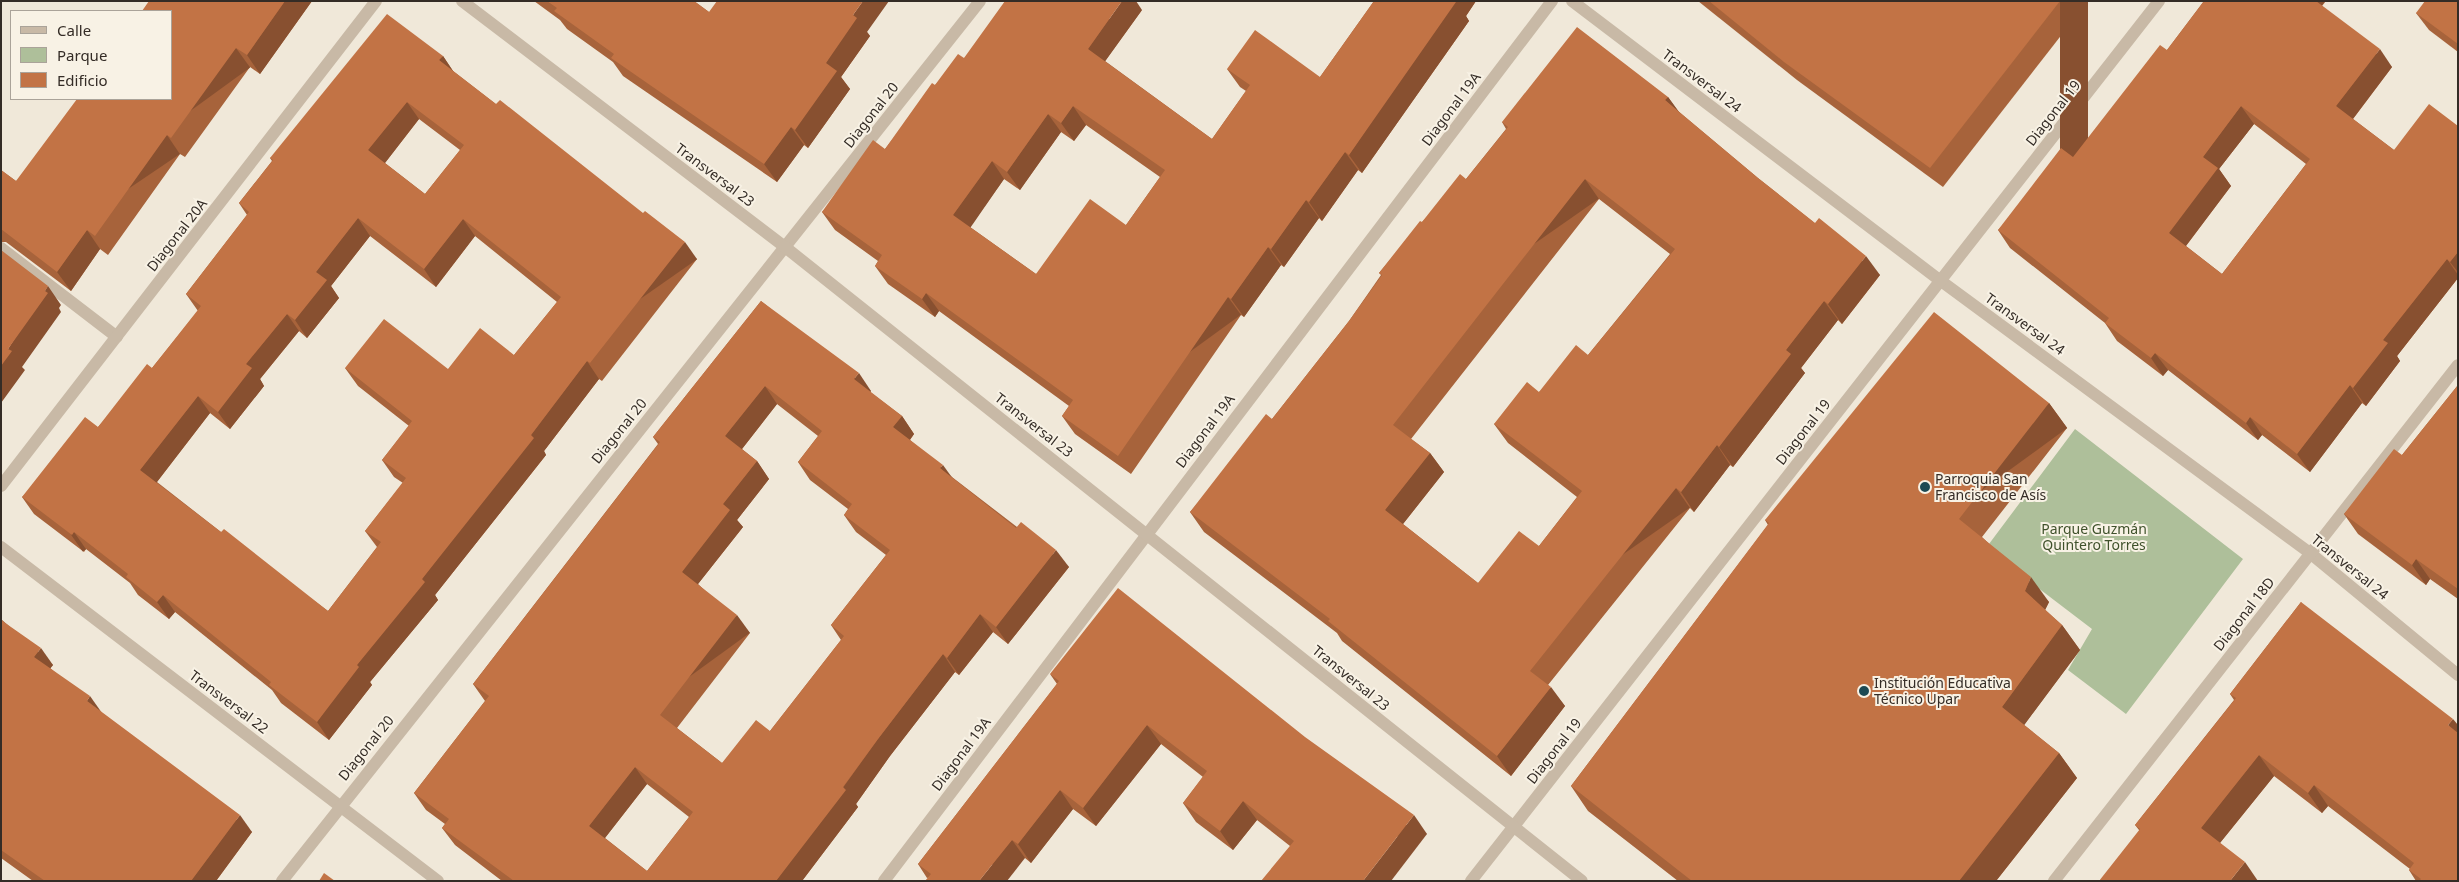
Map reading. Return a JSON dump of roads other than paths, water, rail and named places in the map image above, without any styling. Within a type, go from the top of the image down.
[{"type":"street","name":"Diagonal 20A","points":[[1,486],[376,1]]},
{"type":"street","name":"Transversal 23","points":[[462,1],[785,247],[1582,881]]},
{"type":"street","name":"Diagonal 20","points":[[282,881],[339,806],[980,1]]},
{"type":"street","name":"Diagonal 19A","points":[[884,881],[1552,1]]},
{"type":"street","name":"Transversal 24","points":[[1572,1],[1941,281],[2310,553],[2458,675]]},
{"type":"street","name":"Diagonal 19","points":[[1472,881],[2159,1]]},
{"type":"street","points":[[1,248],[117,337]]},
{"type":"street","name":"Diagonal 18D","points":[[2054,881],[2458,365]]},
{"type":"street","name":"Transversal 22","points":[[1,547],[438,881]]},
{"type":"place","name":"Parroquia San Francisco de Asís","points":[[1925,487]]},
{"type":"place","name":"Institución Educativa Técnico Upar","points":[[1864,691]]},
{"type":"park label","name":"Parque Guzmán Quintero Torres","points":[[2094,538]]}]
